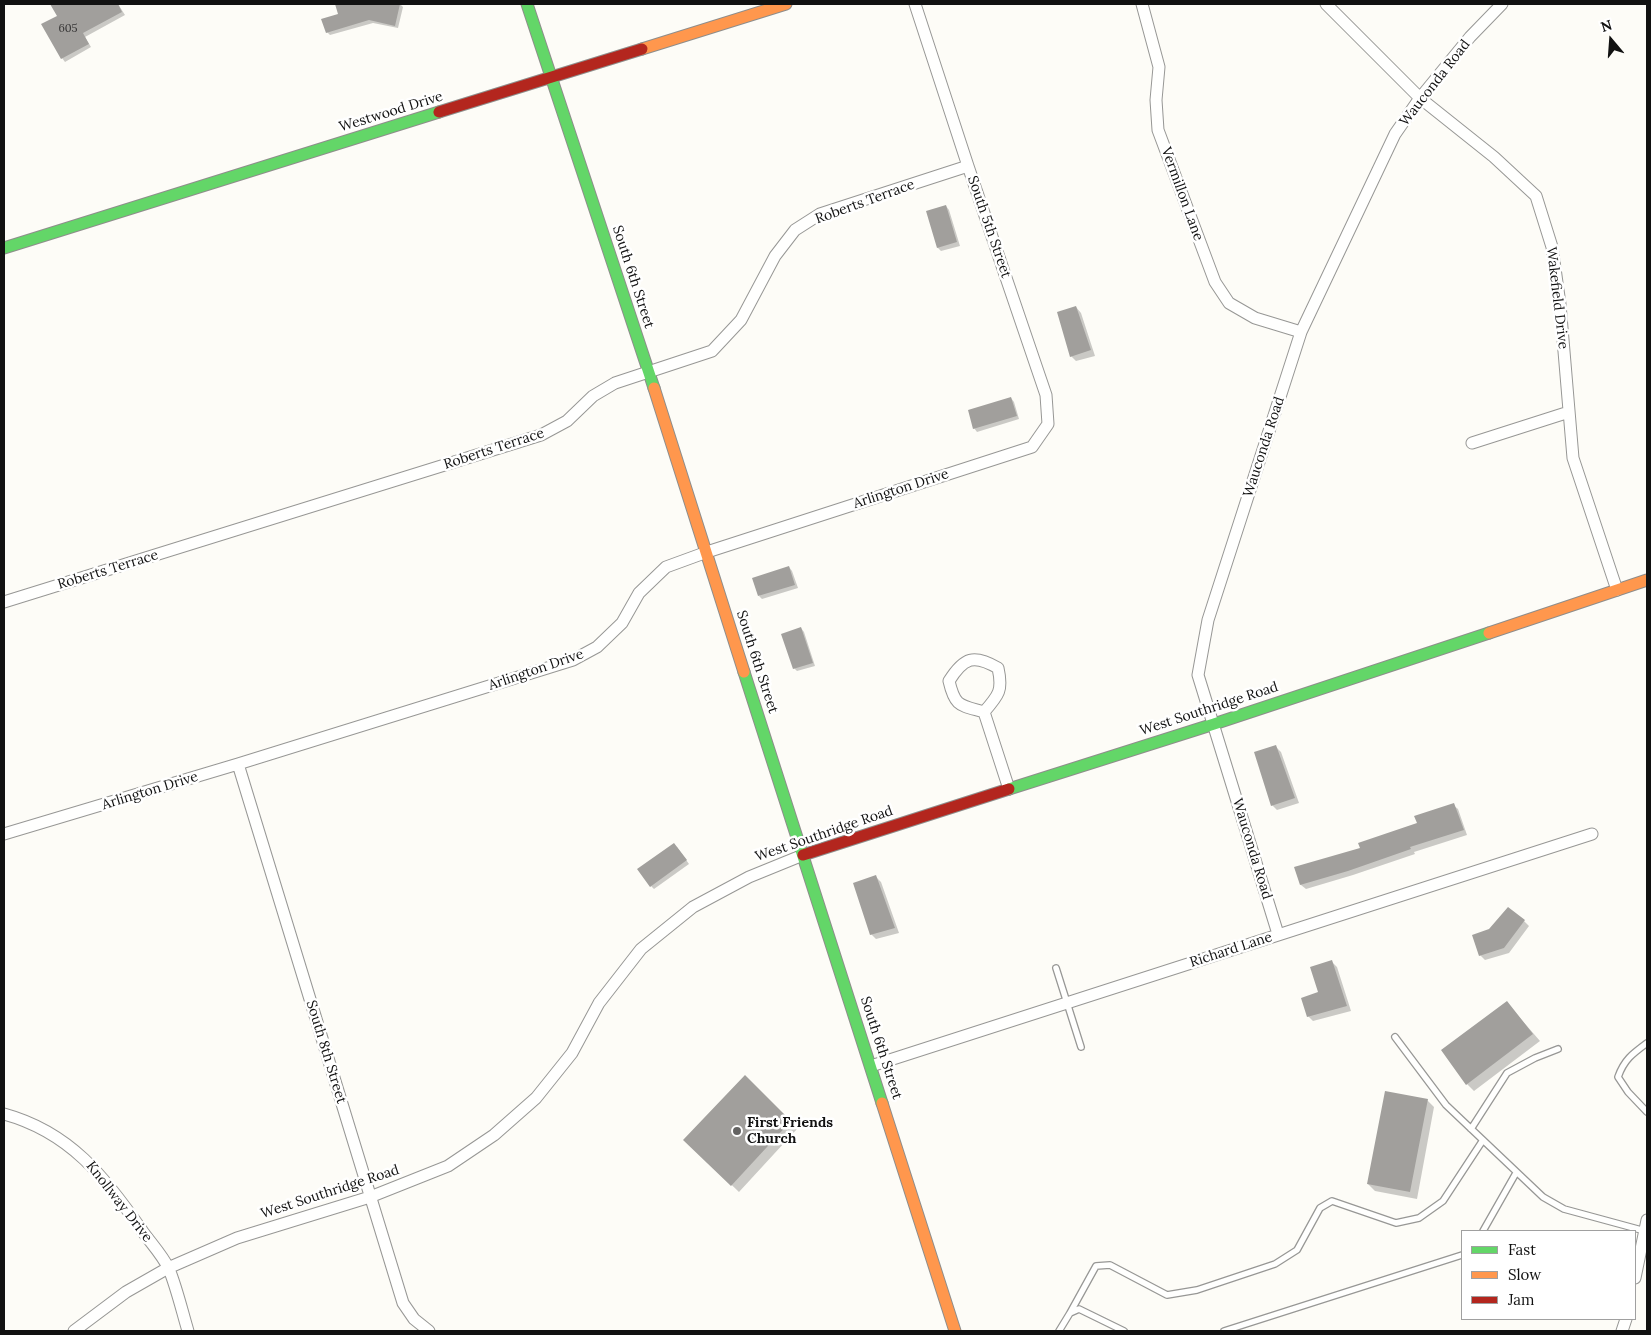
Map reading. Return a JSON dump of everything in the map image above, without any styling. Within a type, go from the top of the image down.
[{"type":"street","name":"South 6th Street","points":[[527,4],[707,552],[955,1331]]},
{"type":"street","name":"Westwood Drive","points":[[4,248],[786,4]]},
{"type":"street","name":"South 5th Street","points":[[915,4],[1046,395],[1048,424],[1032,447]]},
{"type":"street","name":"Vermillon Lane","points":[[1142,4],[1159,67],[1156,100],[1158,130],[1215,282],[1229,303],[1255,318],[1301,332]]},
{"type":"street","name":"Wakefield Drive","points":[[1326,4],[1420,98],[1494,157],[1536,196],[1552,247],[1560,304],[1573,458],[1617,590]]},
{"type":"street","name":"Wauconda Road","points":[[1278,934],[1198,674],[1208,620],[1301,332],[1395,134],[1420,98],[1470,37],[1502,4]]},
{"type":"street","name":"Roberts Terrace","points":[[4,602],[541,435],[567,421],[593,396],[615,383],[712,351],[741,320],[775,256],[796,230],[820,214],[968,166]]},
{"type":"street","points":[[1472,442],[1569,412]]},
{"type":"street","name":"Arlington Drive","points":[[4,834],[573,660],[597,648],[622,623],[639,593],[666,567],[1032,447]]},
{"type":"street","name":"West Southridge Road","points":[[74,1331],[126,1292],[168,1268],[237,1238],[370,1197],[448,1166],[494,1135],[536,1098],[572,1053],[599,1003],[641,949],[693,907],[749,876],[802,855],[1214,724],[1647,580]]},
{"type":"street","points":[[970,659],[985,660],[998,668],[1002,683],[996,698],[984,712],[961,706],[953,696],[949,680],[957,667],[970,659]]},
{"type":"street","points":[[984,712],[1009,789]]},
{"type":"street","name":"South 8th Street","points":[[238,764],[403,1303],[414,1319],[429,1331]]},
{"type":"street","name":"Richard Lane","points":[[871,1066],[1592,834]]},
{"type":"street","name":"Knollway Drive","points":[[4,1114],[28,1121],[49,1131],[80,1154],[133,1217],[168,1268],[188,1331]]},
{"type":"street","points":[[1636,1275],[1644,1247],[1646,1226]]},
{"type":"lane","points":[[1056,968],[1081,1047]]},
{"type":"lane","points":[[1395,1037],[1446,1105],[1543,1197],[1564,1209],[1646,1226]]},
{"type":"lane","points":[[1647,1043],[1623,1063],[1618,1077],[1628,1092],[1647,1112]]},
{"type":"lane","points":[[1471,1128],[1507,1073],[1535,1058],[1558,1049]]},
{"type":"lane","points":[[1059,1331],[1096,1266],[1110,1266],[1167,1295],[1197,1290],[1276,1264],[1297,1250],[1320,1208],[1332,1202],[1396,1224],[1419,1218],[1444,1201],[1483,1140]]},
{"type":"lane","points":[[1484,1230],[1516,1173]]},
{"type":"lane","points":[[1224,1331],[1461,1255]]},
{"type":"lane","points":[[1070,1313],[1079,1309],[1124,1331]]},
{"type":"building","points":[[50,4],[118,4],[122,12],[83,33],[89,44],[61,59],[41,24],[57,16]]},
{"type":"building","points":[[335,4],[400,4],[395,26],[369,20],[326,33],[321,19],[338,14]]},
{"type":"building","points":[[946,205],[957,242],[937,248],[926,211]]},
{"type":"building","points":[[1076,306],[1091,350],[1070,357],[1057,312]]},
{"type":"building","points":[[1011,397],[1017,416],[973,429],[968,410]]},
{"type":"building","points":[[789,566],[795,585],[758,596],[752,578]]},
{"type":"building","points":[[801,627],[813,663],[793,669],[781,634]]},
{"type":"building","points":[[1276,745],[1295,798],[1271,806],[1254,752]]},
{"type":"building","points":[[1454,803],[1464,830],[1410,847],[1411,849],[1348,871],[1300,885],[1294,867],[1360,848],[1358,843],[1417,823],[1414,816]]},
{"type":"building","points":[[674,843],[687,860],[650,887],[637,869]]},
{"type":"building","points":[[876,875],[895,928],[870,935],[853,883]]},
{"type":"building","points":[[1508,907],[1525,920],[1504,948],[1479,956],[1472,935],[1489,929]]},
{"type":"building","points":[[1332,960],[1347,1006],[1307,1017],[1301,998],[1318,992],[1310,967]]},
{"type":"building","points":[[1507,1001],[1533,1034],[1466,1085],[1441,1050]]},
{"type":"building","name":"First Friends Church","points":[[745,1075],[791,1121],[731,1186],[683,1140]]},
{"type":"building","points":[[1385,1091],[1428,1099],[1410,1192],[1367,1184]]},
{"type":"traffic: fast","points":[[527,4],[654,388]]},
{"type":"traffic: fast","points":[[4,248],[439,112]]},
{"type":"traffic: fast","points":[[1009,789],[1214,724],[1489,633]]},
{"type":"traffic: fast","points":[[744,672],[882,1103]]},
{"type":"traffic: slow","points":[[642,49],[786,4]]},
{"type":"traffic: slow","points":[[654,388],[744,672]]},
{"type":"traffic: slow","points":[[1489,633],[1647,580]]},
{"type":"traffic: slow","points":[[882,1103],[955,1331]]},
{"type":"traffic: jam","points":[[439,112],[642,49]]},
{"type":"traffic: jam","points":[[803,855],[1009,789]]},
{"type":"place","name":"First Friends Church","points":[[737,1131]]}]
